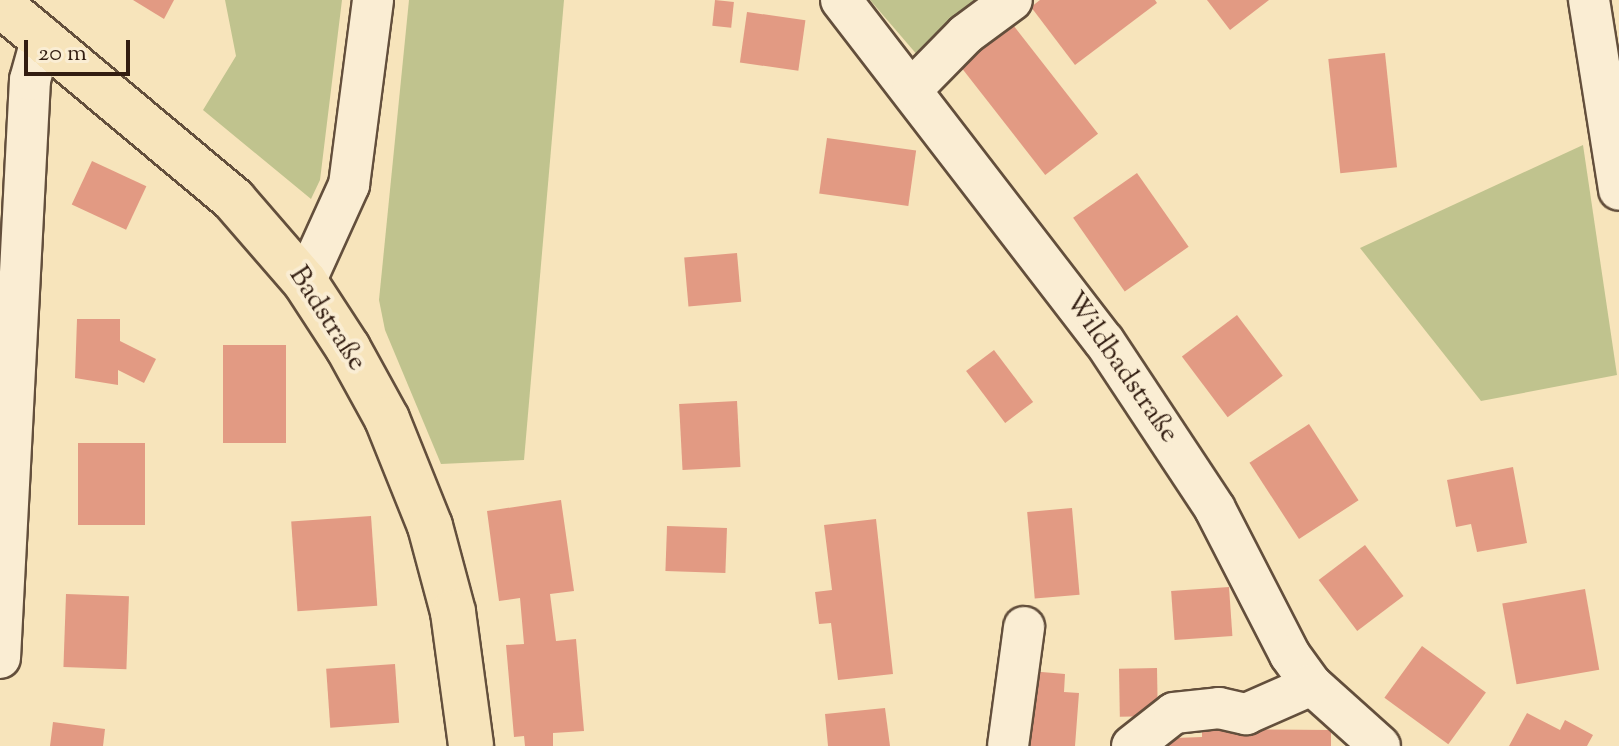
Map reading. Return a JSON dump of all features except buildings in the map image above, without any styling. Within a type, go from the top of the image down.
[{"type":"main road","name":"Badstraße","points":[[0,4],[205,172],[259,225],[305,282],[369,382],[425,513],[453,612],[471,746]]},
{"type":"street","points":[[305,282],[349,185],[373,0]]},
{"type":"street","name":"Wildbadstraße","points":[[841,0],[1046,260],[1176,446],[1215,509],[1290,655],[1312,685],[1380,746]]},
{"type":"street","points":[[912,89],[966,34],[1012,0]]},
{"type":"street","points":[[1589,0],[1619,190]]},
{"type":"street","points":[[0,658],[30,80],[42,37]]},
{"type":"street","points":[[1008,746],[1024,627]]},
{"type":"street","points":[[1132,746],[1174,713],[1207,708],[1246,714],[1312,685]]},
{"type":"green space","points":[[225,0],[342,0],[320,180],[311,199],[203,110],[236,56]]},
{"type":"green space","points":[[409,0],[564,0],[524,460],[441,464],[385,330],[379,300]]},
{"type":"green space","points":[[870,0],[976,0],[919,57]]},
{"type":"green space","points":[[1583,145],[1617,375],[1481,401],[1360,248]]}]
